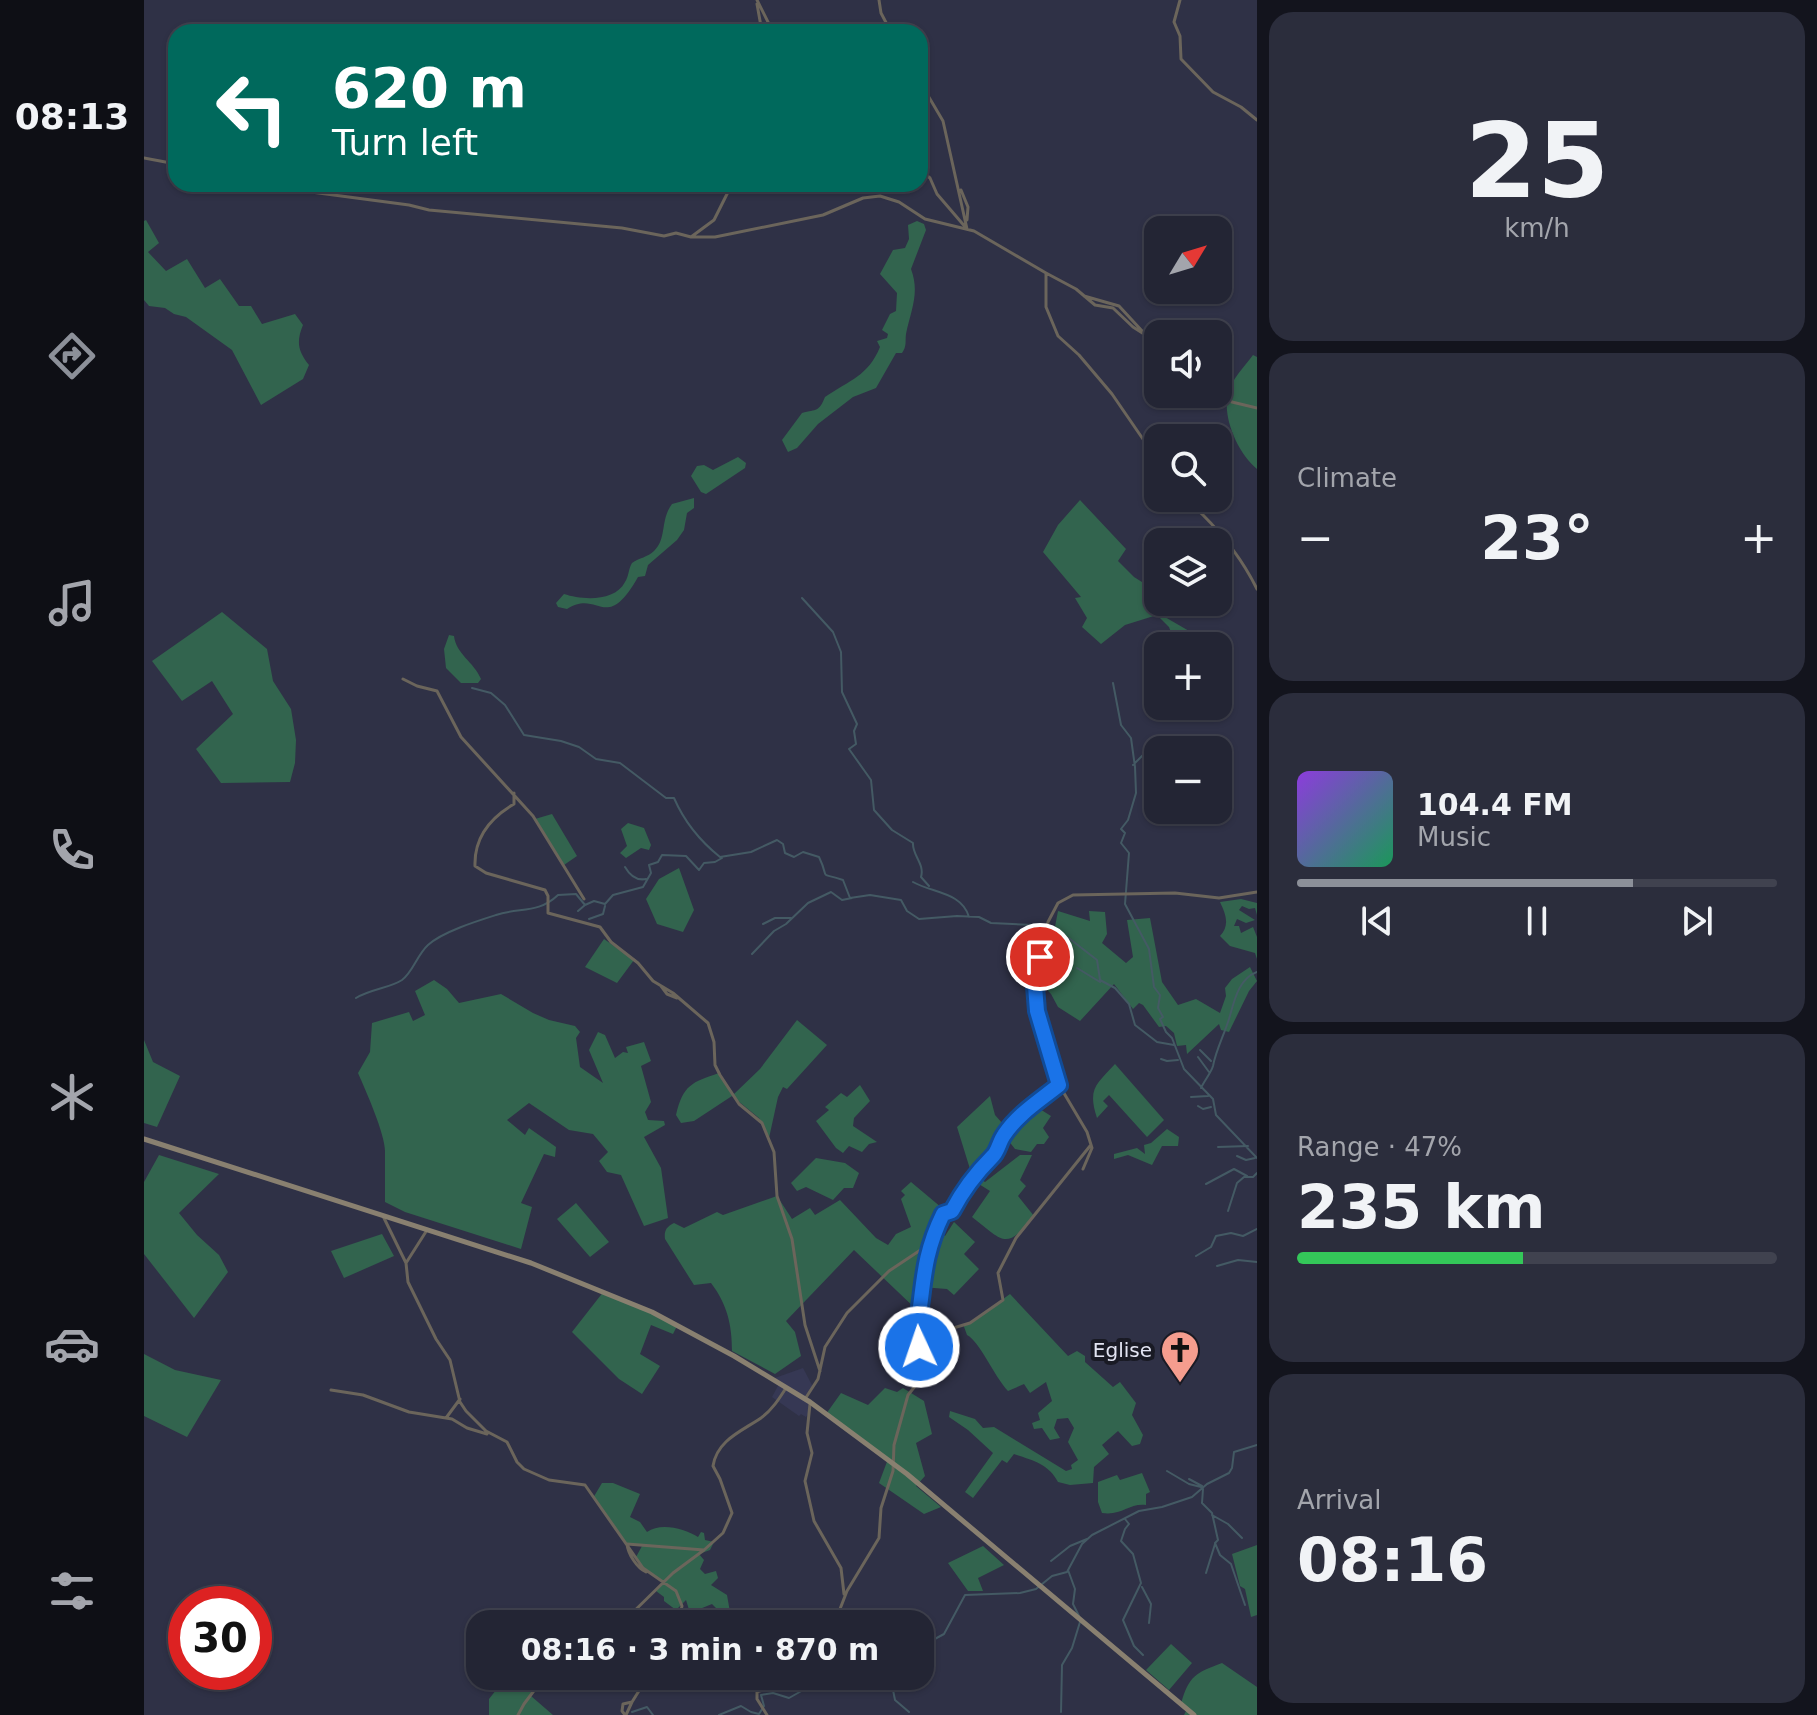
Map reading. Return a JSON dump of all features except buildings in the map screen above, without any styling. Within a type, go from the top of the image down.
[{"type":"main road","points":[[144,1139],[531,1263],[652,1312],[807,1401],[892,1462],[1194,1715]]},
{"type":"street","points":[[757,0],[761,24]]},
{"type":"street","points":[[757,0],[769,24]]},
{"type":"street","points":[[879,0],[887,24]]},
{"type":"street","points":[[1180,0],[1174,22],[1180,36],[1181,59],[1213,92],[1257,120]]},
{"type":"street","points":[[928,96],[943,121],[966,227]]},
{"type":"street","points":[[144,158],[168,162]]},
{"type":"street","points":[[928,176],[937,194],[966,227],[1058,278],[1095,305],[1113,308],[1144,334]]},
{"type":"street","points":[[311,192],[429,210],[507,215],[544,222],[691,237],[715,237],[816,217],[872,196],[889,198],[932,222],[966,227]]},
{"type":"street","points":[[691,237],[714,220],[728,192]]},
{"type":"street","points":[[1046,273],[1046,307],[1058,336],[1079,355],[1112,394],[1144,441]]},
{"type":"street","points":[[1232,402],[1257,408]]},
{"type":"street","points":[[1199,512],[1234,549],[1257,589]]},
{"type":"street","points":[[403,679],[437,691],[468,747],[533,816],[584,899]]},
{"type":"street","points":[[514,793],[514,804],[498,814],[484,830],[475,853],[475,866],[486,873],[545,890],[548,913],[600,927],[617,948],[638,963],[653,981],[681,999],[708,1023],[719,1073],[732,1095],[762,1123],[774,1152],[777,1196],[792,1239],[805,1325],[820,1371]]},
{"type":"street","points":[[1083,1169],[1091,1155],[1090,1141],[1049,1061],[1035,996],[1048,922],[1058,903],[1069,896],[1180,893],[1219,898],[1257,892]]},
{"type":"street","points":[[917,1350],[914,1343],[927,1250],[943,1214],[952,1211],[984,1164],[995,1155],[1002,1137],[1012,1125],[1063,1081]]},
{"type":"street","points":[[844,1598],[879,1538],[881,1508],[893,1471],[894,1445],[908,1395],[916,1385],[914,1364],[917,1350],[930,1335],[970,1323],[1003,1300],[998,1273],[1016,1238],[1085,1155],[1090,1141]]},
{"type":"street","points":[[383,1216],[406,1263],[408,1282],[450,1360],[460,1399],[469,1415],[491,1435]]},
{"type":"street","points":[[406,1263],[428,1230]]},
{"type":"street","points":[[842,1610],[841,1568],[814,1521],[805,1481],[812,1453],[807,1433],[807,1401],[818,1379],[825,1347],[847,1313],[889,1271],[922,1249],[934,1233]]},
{"type":"street","points":[[636,1610],[673,1573],[723,1533],[732,1513],[713,1466],[716,1452],[729,1438],[771,1409],[786,1388]]},
{"type":"street","points":[[331,1390],[363,1395],[409,1412],[446,1418],[507,1442],[524,1469],[553,1481],[585,1485],[643,1568],[676,1591],[681,1610]]},
{"type":"street","points":[[446,1418],[460,1399]]},
{"type":"street","points":[[627,1544],[704,1550]]},
{"type":"street","points":[[518,1715],[534,1690]]},
{"type":"street","points":[[632,1702],[623,1704],[622,1711],[626,1715],[640,1690]]},
{"type":"street","points":[[762,1690],[755,1695],[767,1715]]},
{"type":"shaded area","points":[[803,1368],[813,1387],[805,1399],[810,1402],[806,1417],[799,1416],[772,1397],[779,1384],[772,1379]]},
{"type":"green space","points":[[146,220],[159,243],[148,252],[166,271],[187,259],[205,288],[220,279],[239,306],[251,306],[262,324],[295,314],[303,325],[299,346],[309,365],[303,379],[261,405],[232,350],[186,317],[165,308],[149,306],[144,300]]},
{"type":"green space","points":[[917,221],[924,224],[926,230],[911,269],[915,294],[904,351],[896,353],[876,388],[853,397],[818,424],[797,448],[788,452],[782,440],[802,413],[817,409],[825,397],[864,371],[880,347],[877,341],[887,338],[888,334],[882,330],[890,314],[896,311],[897,293],[880,274],[893,250],[905,248],[909,239],[908,225]]},
{"type":"green space","points":[[1253,355],[1257,357],[1257,469],[1233,434],[1227,413],[1227,408],[1232,408],[1232,383]]},
{"type":"green space","points":[[738,457],[746,463],[745,468],[706,494],[701,492],[691,476],[697,466],[704,465],[713,470]]},
{"type":"green space","points":[[694,498],[694,508],[687,513],[684,530],[677,540],[648,565],[645,576],[638,577],[617,604],[609,607],[587,603],[567,609],[558,607],[556,603],[564,594],[598,598],[620,589],[632,563],[652,553],[658,546],[672,504]]},
{"type":"green space","points":[[1080,500],[1126,549],[1118,561],[1144,583],[1144,616],[1154,616],[1125,625],[1101,644],[1082,627],[1087,618],[1075,598],[1081,597],[1043,552],[1058,525]]},
{"type":"green space","points":[[222,612],[267,649],[273,681],[291,709],[296,740],[290,782],[221,783],[196,749],[233,714],[212,681],[182,701],[152,661]]},
{"type":"green space","points":[[1158,616],[1191,632],[1171,632]]},
{"type":"green space","points":[[449,635],[454,636],[458,648],[478,673],[481,679],[478,683],[461,683],[446,668],[444,649]]},
{"type":"green space","points":[[552,814],[577,856],[564,865],[535,819]]},
{"type":"green space","points":[[628,823],[644,828],[651,845],[649,850],[641,848],[626,858],[620,853],[627,846],[621,829]]},
{"type":"green space","points":[[679,868],[694,910],[683,932],[657,924],[646,899],[659,879]]},
{"type":"green space","points":[[1241,899],[1257,903],[1257,915],[1255,908],[1242,906],[1239,910],[1255,920],[1246,923],[1237,919],[1234,926],[1239,926],[1241,933],[1253,927],[1257,937],[1257,959],[1255,953],[1230,946],[1220,936],[1226,920],[1220,902]]},
{"type":"green space","points":[[1058,911],[1090,921],[1089,911],[1105,912],[1107,934],[1102,943],[1126,963],[1133,957],[1127,920],[1150,918],[1162,982],[1178,1005],[1196,999],[1220,1013],[1226,996],[1225,988],[1232,979],[1250,967],[1257,981],[1229,1032],[1221,1030],[1219,1024],[1187,1054],[1186,1045],[1177,1046],[1174,1033],[1166,1026],[1159,1027],[1143,1005],[1139,1003],[1133,1009],[1114,984],[1080,1021],[1058,1007],[1038,980],[1053,963],[1049,958]]},
{"type":"green space","points":[[604,939],[634,960],[617,983],[585,967]]},
{"type":"green space","points":[[434,980],[459,1003],[501,994],[549,1020],[575,1026],[580,1032],[576,1038],[580,1067],[603,1083],[589,1050],[598,1032],[605,1035],[615,1058],[623,1052],[628,1053],[626,1047],[644,1042],[651,1061],[641,1066],[651,1102],[645,1112],[648,1120],[664,1121],[665,1125],[644,1137],[661,1168],[668,1218],[644,1226],[621,1175],[607,1172],[599,1161],[608,1152],[593,1134],[569,1130],[529,1103],[507,1120],[525,1135],[529,1128],[556,1147],[555,1157],[544,1154],[521,1203],[532,1207],[521,1249],[405,1212],[385,1202],[382,1134],[358,1073],[370,1052],[372,1023],[409,1012],[413,1021],[425,1015],[415,991]]},
{"type":"green space","points":[[797,1020],[827,1045],[787,1089],[783,1087],[769,1138],[759,1118],[732,1096],[694,1121],[681,1123],[676,1115],[682,1097],[690,1086],[719,1073],[734,1094],[760,1069]]},
{"type":"green space","points":[[144,1040],[153,1062],[180,1076],[157,1127],[144,1123]]},
{"type":"green space","points":[[1115,1064],[1164,1120],[1147,1137],[1109,1095],[1103,1101],[1108,1106],[1097,1118],[1093,1100],[1096,1087]]},
{"type":"green space","points":[[860,1085],[870,1101],[854,1118],[853,1126],[877,1142],[869,1144],[862,1152],[849,1146],[843,1153],[816,1121],[829,1110],[825,1107],[841,1093],[847,1097]]},
{"type":"green space","points":[[990,1096],[995,1115],[1003,1124],[1027,1101],[1051,1116],[1043,1128],[1049,1137],[1044,1144],[1037,1144],[1031,1152],[1015,1149],[1004,1135],[977,1177],[985,1182],[1020,1155],[1032,1155],[1020,1180],[1026,1186],[1018,1196],[1034,1216],[1017,1234],[1004,1239],[972,1217],[990,1191],[966,1176],[970,1169],[957,1127]]},
{"type":"green space","points":[[1167,1129],[1179,1137],[1178,1146],[1162,1146],[1152,1165],[1128,1155],[1114,1159],[1114,1154],[1137,1148],[1145,1154],[1144,1145]]},
{"type":"green space","points":[[159,1155],[219,1174],[179,1213],[219,1255],[228,1272],[194,1318],[144,1254],[144,1182]]},
{"type":"green space","points":[[816,1158],[845,1163],[859,1173],[853,1188],[844,1188],[833,1200],[806,1187],[797,1191],[791,1183]]},
{"type":"green space","points":[[911,1182],[948,1213],[943,1214],[936,1230],[945,1236],[954,1222],[975,1242],[964,1254],[979,1269],[954,1295],[947,1289],[921,1287],[918,1311],[854,1250],[786,1321],[795,1332],[801,1356],[775,1374],[732,1351],[728,1315],[721,1299],[711,1283],[694,1285],[665,1239],[666,1230],[674,1223],[684,1228],[717,1212],[723,1215],[777,1196],[792,1219],[810,1208],[815,1215],[840,1200],[876,1238],[888,1245],[896,1234],[911,1227],[901,1199],[905,1195],[901,1191]]},
{"type":"green space","points":[[576,1203],[609,1242],[590,1257],[557,1219]]},
{"type":"green space","points":[[382,1234],[394,1256],[344,1278],[331,1251]]},
{"type":"green space","points":[[604,1291],[677,1326],[673,1334],[651,1325],[640,1354],[660,1366],[642,1394],[619,1379],[572,1332]]},
{"type":"green space","points":[[1010,1294],[1068,1356],[1077,1351],[1113,1387],[1120,1382],[1136,1403],[1132,1415],[1143,1435],[1140,1444],[1132,1446],[1118,1431],[1102,1445],[1109,1454],[1094,1467],[1093,1483],[1070,1485],[1058,1482],[1045,1467],[1014,1454],[1007,1463],[1002,1460],[973,1498],[965,1492],[993,1453],[949,1417],[950,1411],[975,1419],[983,1428],[994,1427],[1066,1471],[1072,1469],[1071,1465],[1078,1460],[1068,1442],[1074,1428],[1068,1418],[1057,1419],[1054,1428],[1060,1438],[1050,1440],[1042,1428],[1034,1429],[1032,1423],[1040,1420],[1038,1413],[1052,1401],[1046,1382],[1030,1393],[1024,1384],[1008,1391],[967,1335],[963,1324],[970,1323]]},
{"type":"green space","points":[[144,1354],[175,1370],[221,1380],[187,1437],[144,1416]]},
{"type":"green space","points":[[885,1388],[897,1392],[903,1388],[924,1401],[932,1434],[916,1443],[925,1476],[916,1486],[941,1507],[924,1514],[879,1483],[888,1459],[826,1414],[841,1393],[868,1405]]},
{"type":"green space","points":[[1142,1473],[1150,1492],[1146,1494],[1146,1505],[1102,1513],[1098,1502],[1098,1482],[1117,1475],[1120,1480]]},
{"type":"green space","points":[[602,1483],[613,1483],[640,1494],[630,1517],[640,1522],[647,1532],[659,1527],[687,1531],[698,1537],[701,1532],[704,1533],[705,1540],[714,1542],[710,1550],[699,1554],[704,1560],[700,1569],[705,1574],[716,1571],[718,1578],[711,1585],[727,1595],[730,1610],[718,1610],[712,1604],[689,1610],[686,1600],[676,1610],[664,1601],[664,1597],[656,1591],[664,1583],[643,1568],[636,1557],[642,1546],[627,1544],[593,1498]]},
{"type":"green space","points":[[1257,1545],[1257,1615],[1251,1617],[1232,1554]]},
{"type":"green space","points":[[983,1546],[1004,1565],[978,1578],[983,1591],[968,1591],[948,1563]]},
{"type":"green space","points":[[1171,1644],[1192,1663],[1169,1690],[1146,1670]]},
{"type":"green space","points":[[1222,1663],[1257,1687],[1257,1715],[1184,1715],[1187,1709],[1181,1704],[1191,1681]]},
{"type":"green space","points":[[496,1690],[536,1690],[531,1696],[553,1715],[489,1715],[489,1699]]},
{"type":"waterway","points":[[802,598],[833,632],[841,652],[842,692],[857,724],[854,731],[856,744],[849,749],[871,780],[874,810],[892,830],[913,843],[921,877],[929,886]]},
{"type":"waterway","points":[[1113,683],[1121,725],[1131,738],[1135,767],[1136,793],[1128,820],[1121,829],[1125,833],[1121,843],[1129,853],[1125,904],[1149,949],[1154,987],[1160,995],[1158,1008],[1163,1017],[1160,1019],[1172,1038],[1184,1069],[1213,1099],[1216,1115],[1257,1158]]},
{"type":"waterway","points":[[472,688],[491,693],[505,705],[524,735],[561,741],[579,747],[596,759],[620,763],[666,798],[674,798],[693,830],[720,857],[751,852],[777,840],[783,844],[785,853],[794,857],[803,852],[819,857],[825,874],[843,880],[850,898],[870,895],[901,900],[907,911],[919,919],[979,917],[991,923],[1033,925],[1070,939],[1097,960],[1100,980],[1115,988],[1129,1004],[1135,1025],[1157,1042],[1174,1045]]},
{"type":"waterway","points":[[1133,765],[1144,754]]},
{"type":"waterway","points":[[356,998],[402,980],[428,945],[460,927],[505,913],[536,908],[558,895],[576,894],[585,905],[594,901],[605,904],[613,895],[643,887],[651,873],[649,865],[658,862],[662,855],[686,856],[699,870],[704,863],[722,858]]},
{"type":"waterway","points":[[625,867],[633,876],[646,879]]},
{"type":"waterway","points":[[913,882],[953,898],[969,917]]},
{"type":"waterway","points":[[752,954],[808,903],[831,892],[842,900],[852,898]]},
{"type":"waterway","points":[[578,911],[585,905]]},
{"type":"waterway","points":[[589,919],[603,914],[605,906]]},
{"type":"waterway","points":[[763,924],[775,918],[791,918]]},
{"type":"waterway","points":[[1077,968],[1100,982]]},
{"type":"waterway","points":[[1201,1088],[1212,1069],[1238,992],[1245,980],[1257,972]]},
{"type":"waterway","points":[[1200,1050],[1211,1061]]},
{"type":"waterway","points":[[1198,1057],[1209,1072]]},
{"type":"waterway","points":[[1161,1059],[1178,1060]]},
{"type":"waterway","points":[[1191,1097],[1208,1096]]},
{"type":"waterway","points":[[1198,1106],[1203,1109],[1211,1107]]},
{"type":"waterway","points":[[1218,1147],[1248,1146]]},
{"type":"waterway","points":[[1237,1156],[1246,1160],[1255,1158]]},
{"type":"waterway","points":[[1206,1184],[1234,1169],[1247,1176]]},
{"type":"waterway","points":[[1228,1211],[1237,1183],[1257,1173]]},
{"type":"waterway","points":[[1196,1256],[1211,1247],[1216,1236],[1231,1233],[1243,1236],[1257,1229]]},
{"type":"waterway","points":[[1217,1266],[1238,1260],[1257,1262]]},
{"type":"waterway","points":[[934,1639],[944,1634],[965,1595],[1020,1593],[1036,1589],[1052,1576],[1067,1572],[1082,1544],[1092,1535],[1139,1511],[1192,1497],[1207,1484],[1229,1473],[1234,1452],[1257,1445]]},
{"type":"waterway","points":[[1167,1471],[1201,1487]]},
{"type":"waterway","points":[[1189,1479],[1202,1486]]},
{"type":"waterway","points":[[1203,1489],[1202,1503],[1212,1513],[1218,1540],[1215,1543],[1220,1555],[1231,1564],[1245,1605]]},
{"type":"waterway","points":[[1212,1515],[1228,1524],[1242,1538]]},
{"type":"waterway","points":[[1125,1519],[1129,1524],[1121,1541],[1133,1554],[1141,1583],[1123,1620],[1134,1646],[1143,1655]]},
{"type":"waterway","points":[[1051,1561],[1070,1546],[1087,1539]]},
{"type":"waterway","points":[[1206,1573],[1215,1544]]},
{"type":"waterway","points":[[1068,1570],[1075,1589],[1073,1604],[1079,1616]]},
{"type":"waterway","points":[[1142,1587],[1151,1604],[1149,1623]]},
{"type":"waterway","points":[[1061,1712],[1062,1665],[1072,1648],[1080,1622]]},
{"type":"waterway","points":[[719,1715],[741,1706],[759,1714],[764,1706],[761,1695],[773,1693],[789,1698],[803,1690]]},
{"type":"waterway","points":[[893,1690],[895,1700],[909,1712]]},
{"type":"waterway","points":[[632,1712],[647,1707],[653,1715]]},
{"type":"place","name":"Eglise","points":[[1180,1384]]},
{"type":"route","points":[[919,1347],[917,1350],[914,1343],[927,1250],[943,1214],[952,1211],[984,1164],[995,1155],[1002,1137],[1012,1125],[1059,1085],[1049,1061],[1037,1011],[1035,986],[1040,957]]}]
